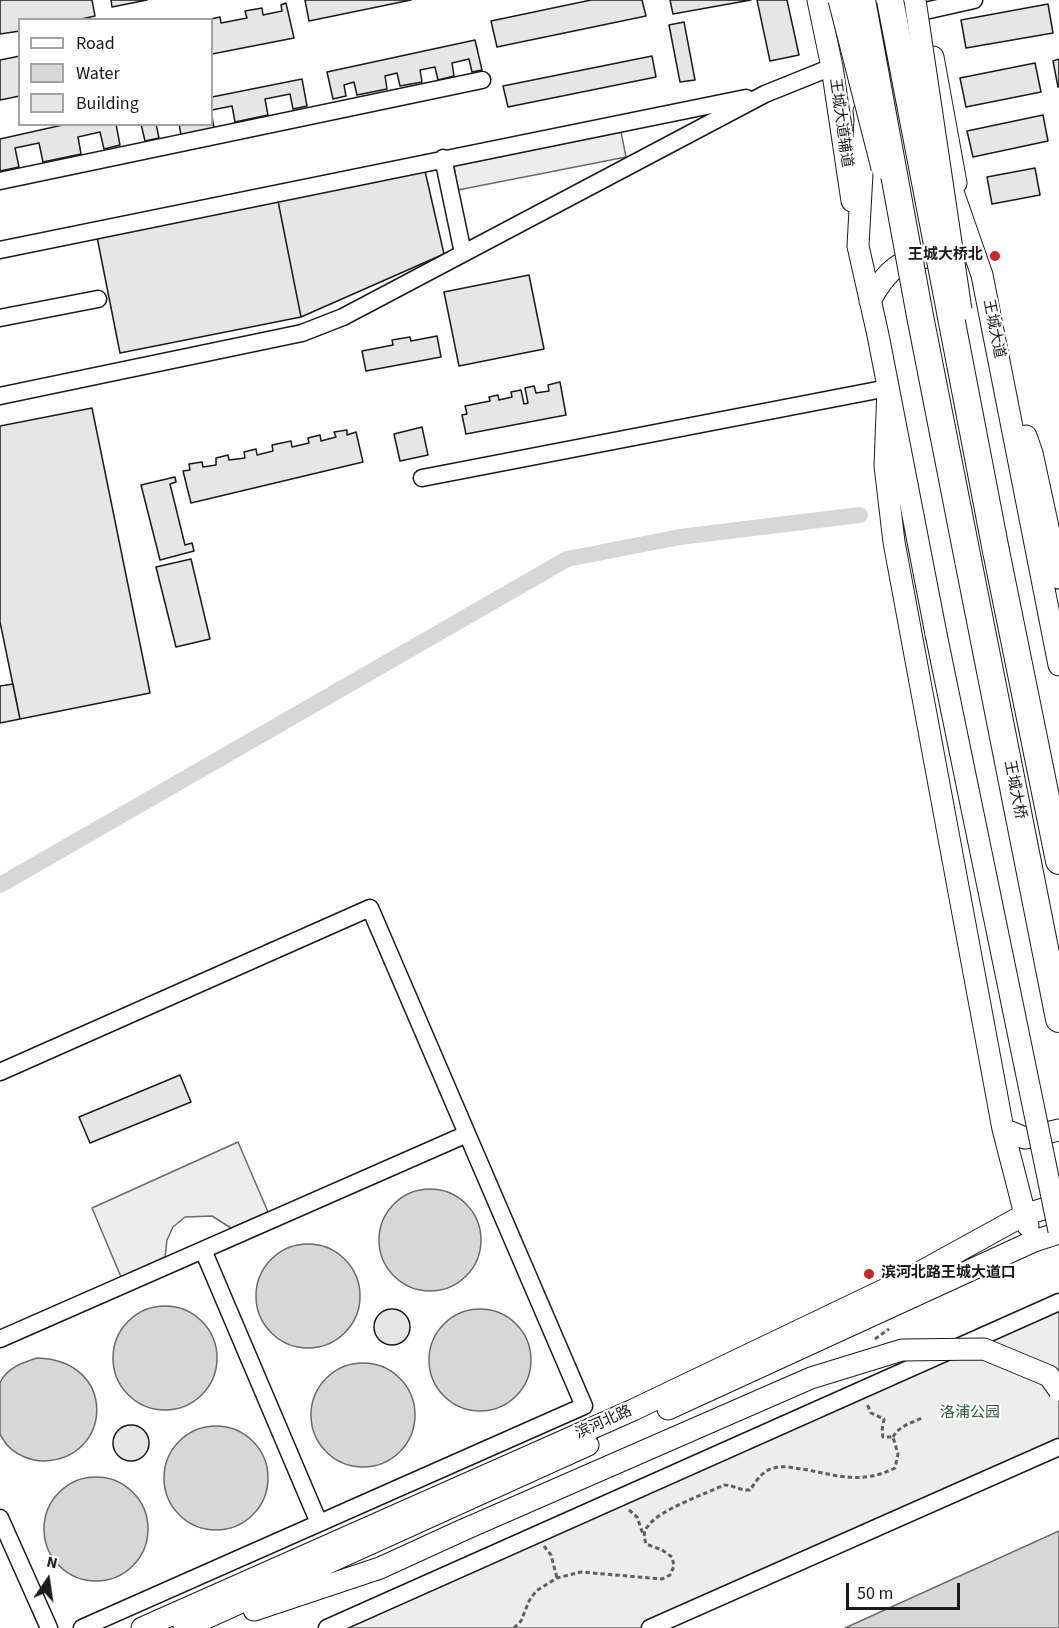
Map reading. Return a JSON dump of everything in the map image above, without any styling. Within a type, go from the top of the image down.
[{"type":"highway","points":[[862,0],[920,316]]},
{"type":"highway","points":[[890,0],[996,551]]},
{"type":"highway","name":"王城大桥","points":[[920,316],[1059,1019]]},
{"type":"highway","name":"王城大桥","points":[[996,551],[1059,861]]},
{"type":"main road","name":"王城大道辅道","points":[[818,0],[832,68],[858,246]]},
{"type":"main road","points":[[832,68],[842,0]]},
{"type":"main road","points":[[842,0],[865,119],[858,246],[1059,1232]]},
{"type":"main road","points":[[842,0],[920,316]]},
{"type":"main road","name":"王城大道","points":[[902,0],[923,108],[982,275],[1059,665]]},
{"type":"main road","points":[[920,3],[996,551]]},
{"type":"main road","points":[[920,3],[962,216]]},
{"type":"main road","points":[[870,301],[883,278],[900,263],[929,256],[954,257],[982,275]]},
{"type":"main road","points":[[996,345],[1032,453],[1059,578]]},
{"type":"main road","points":[[888,388],[885,466],[894,542],[1003,1129],[1024,1215],[1034,1241]]},
{"type":"main road","points":[[1003,1129],[1025,1138],[1059,1130]]},
{"type":"main road","name":"滨河北路","points":[[142,1628],[633,1410],[915,1275],[1024,1215],[1059,1204]]},
{"type":"main road","name":"滨河北路","points":[[184,1628],[444,1512],[1034,1241],[1059,1232]]},
{"type":"main road","points":[[200,1628],[380,1568],[811,1378],[902,1350],[984,1349],[1049,1376],[1059,1390]]},
{"type":"street","points":[[920,3],[974,0]]},
{"type":"street","points":[[0,396],[303,333],[343,317],[765,94],[832,68]]},
{"type":"street","points":[[0,182],[482,80]]},
{"type":"street","points":[[0,250],[765,94]]},
{"type":"street","points":[[443,158],[463,253]]},
{"type":"street","points":[[0,318],[98,298]]},
{"type":"street","points":[[422,478],[888,388]]},
{"type":"street","points":[[0,1072],[370,908],[584,1406],[82,1628]]},
{"type":"street","points":[[0,1339],[467,1134]]},
{"type":"street","points":[[203,1250],[319,1523]]},
{"type":"street","points":[[327,1628],[1059,1302]]},
{"type":"street","points":[[650,1628],[1059,1447]]},
{"type":"street","points":[[0,1518],[49,1628]]},
{"type":"path","points":[[862,1390],[871,1413],[884,1419],[883,1437],[893,1437]]},
{"type":"path","points":[[644,1536],[646,1527],[667,1512],[724,1485],[750,1490],[762,1474],[773,1468],[787,1467],[852,1479],[871,1478],[884,1474],[895,1468],[898,1454],[893,1437],[896,1431],[922,1418]]},
{"type":"path","points":[[514,1628],[521,1621],[536,1591],[557,1578],[581,1572],[662,1579],[670,1575],[674,1566],[672,1557],[646,1544],[637,1517],[613,1501]]},
{"type":"path","points":[[535,1536],[551,1555],[557,1578]]},
{"type":"shaded area","points":[[621,132],[626,157],[458,190],[454,166]]},
{"type":"shaded area","points":[[238,1142],[268,1212],[231,1228],[212,1216],[185,1217],[173,1227],[167,1240],[165,1257],[121,1277],[92,1208]]},
{"type":"shaded area","name":"洛浦公园","points":[[1059,1302],[1059,1447],[650,1628],[327,1628]]},
{"type":"water","points":[[430,1189],[450,1193],[466,1204],[477,1220],[481,1240],[477,1260],[466,1276],[450,1287],[430,1291],[410,1287],[394,1276],[383,1260],[379,1240],[383,1220],[394,1204],[410,1193]]},
{"type":"water","points":[[308,1244],[328,1248],[345,1259],[356,1276],[360,1296],[356,1316],[345,1333],[328,1344],[308,1348],[288,1344],[271,1333],[260,1316],[256,1296],[260,1276],[271,1259],[288,1248]]},
{"type":"water","points":[[165,1306],[185,1310],[202,1321],[213,1338],[217,1358],[213,1378],[202,1395],[185,1406],[165,1410],[145,1406],[128,1395],[117,1378],[113,1358],[117,1338],[128,1321],[145,1310]]},
{"type":"water","points":[[480,1309],[509,1317],[523,1331],[531,1360],[523,1389],[509,1403],[480,1411],[451,1403],[437,1389],[429,1360],[437,1331],[451,1317]]},
{"type":"water","points":[[37,1358],[63,1363],[82,1375],[93,1391],[97,1410],[93,1428],[83,1444],[67,1456],[44,1461],[29,1459],[15,1452],[0,1434],[0,1383],[6,1373]]},
{"type":"water","points":[[363,1363],[383,1367],[400,1378],[411,1395],[415,1415],[411,1435],[400,1452],[383,1463],[363,1467],[343,1463],[326,1452],[315,1435],[311,1415],[315,1395],[326,1378],[343,1367]]},
{"type":"water","points":[[216,1426],[236,1430],[253,1441],[264,1458],[268,1478],[264,1498],[253,1515],[236,1526],[216,1530],[196,1526],[179,1515],[168,1498],[164,1478],[168,1458],[179,1441],[196,1430]]},
{"type":"water","points":[[96,1477],[116,1481],[133,1492],[144,1509],[148,1529],[144,1549],[133,1566],[116,1577],[96,1581],[76,1577],[59,1566],[48,1549],[44,1529],[48,1509],[59,1492],[76,1481]]},
{"type":"water","points":[[1059,1531],[1059,1628],[845,1628]]},
{"type":"building","points":[[0,0],[92,0],[95,16],[18,18],[18,31],[0,34]]},
{"type":"building","points":[[111,0],[147,0],[112,7]]},
{"type":"building","points":[[305,0],[411,0],[309,21]]},
{"type":"building","points":[[591,0],[642,0],[646,16],[497,47],[491,21]]},
{"type":"building","points":[[670,0],[751,0],[673,14]]},
{"type":"building","points":[[757,0],[787,0],[799,55],[770,61]]},
{"type":"building","points":[[286,3],[294,38],[213,54],[213,18],[220,17],[221,23],[247,18],[245,11],[262,8],[263,15],[282,11],[281,5]]},
{"type":"building","points":[[1048,4],[1053,33],[966,48],[961,20]]},
{"type":"building","points":[[684,22],[695,80],[680,82],[669,25]]},
{"type":"building","points":[[475,40],[482,70],[472,72],[469,59],[452,63],[454,76],[438,80],[435,67],[420,70],[422,82],[400,86],[397,73],[385,76],[387,89],[357,95],[354,82],[344,85],[346,96],[333,99],[327,72]]},
{"type":"building","points":[[18,56],[18,96],[0,100],[0,60]]},
{"type":"building","points":[[652,56],[656,77],[508,107],[503,86]]},
{"type":"building","points":[[1059,59],[1059,86],[1058,87],[1053,61]]},
{"type":"building","points":[[1035,63],[1041,92],[966,107],[960,78]]},
{"type":"building","points":[[302,79],[307,106],[293,109],[290,94],[265,99],[268,115],[235,122],[232,106],[213,110],[213,97]]},
{"type":"building","points":[[1043,115],[1048,141],[973,157],[967,131]]},
{"type":"building","points":[[213,122],[214,128],[181,135],[179,126],[213,126]]},
{"type":"building","points":[[58,126],[116,126],[120,145],[104,149],[100,132],[78,137],[81,154],[43,162],[39,143],[15,148],[19,167],[0,171],[0,139]]},
{"type":"building","points":[[141,126],[156,126],[159,138],[145,141]]},
{"type":"building","points":[[1035,168],[1040,195],[992,204],[987,177]]},
{"type":"building","points":[[425,171],[444,254],[301,317],[278,201]]},
{"type":"building","points":[[278,201],[301,317],[120,353],[97,237]]},
{"type":"building","points":[[529,275],[544,349],[459,366],[444,292]]},
{"type":"building","points":[[437,336],[441,357],[366,371],[362,351],[393,345],[392,340],[410,337],[411,341]]},
{"type":"building","points":[[560,382],[566,415],[466,434],[462,415],[467,414],[465,406],[490,401],[489,397],[498,395],[499,400],[512,397],[511,392],[521,390],[524,404],[528,403],[525,388],[534,386],[536,393],[549,391],[548,385]]},
{"type":"building","points":[[92,408],[150,693],[20,719],[0,622],[0,426]]},
{"type":"building","points":[[422,427],[428,455],[400,461],[394,434]]},
{"type":"building","points":[[347,430],[347,435],[356,432],[363,462],[191,503],[183,471],[190,470],[189,464],[202,462],[203,467],[216,465],[216,458],[228,455],[229,460],[245,458],[244,452],[256,449],[257,455],[273,451],[272,445],[291,441],[292,447],[309,443],[308,438],[320,435],[321,441],[336,437],[334,432]]},
{"type":"building","points":[[175,477],[176,482],[170,484],[185,545],[192,543],[194,551],[160,560],[141,485]]},
{"type":"building","points":[[191,559],[210,639],[176,647],[156,567]]},
{"type":"building","points":[[13,684],[20,719],[0,723],[0,686]]},
{"type":"building","points":[[180,1075],[191,1102],[90,1143],[79,1117]]},
{"type":"building","points":[[392,1309],[405,1314],[410,1327],[405,1340],[392,1345],[379,1340],[374,1327],[379,1314]]},
{"type":"building","points":[[131,1425],[144,1430],[149,1443],[144,1456],[131,1461],[118,1456],[113,1443],[118,1430]]},
{"type":"waterway","points":[[0,885],[567,559],[680,537],[860,515]]},
{"type":"place","name":"王城大桥北","points":[[995,256]]},
{"type":"place","name":"滨河北路王城大道口","points":[[869,1274]]}]
